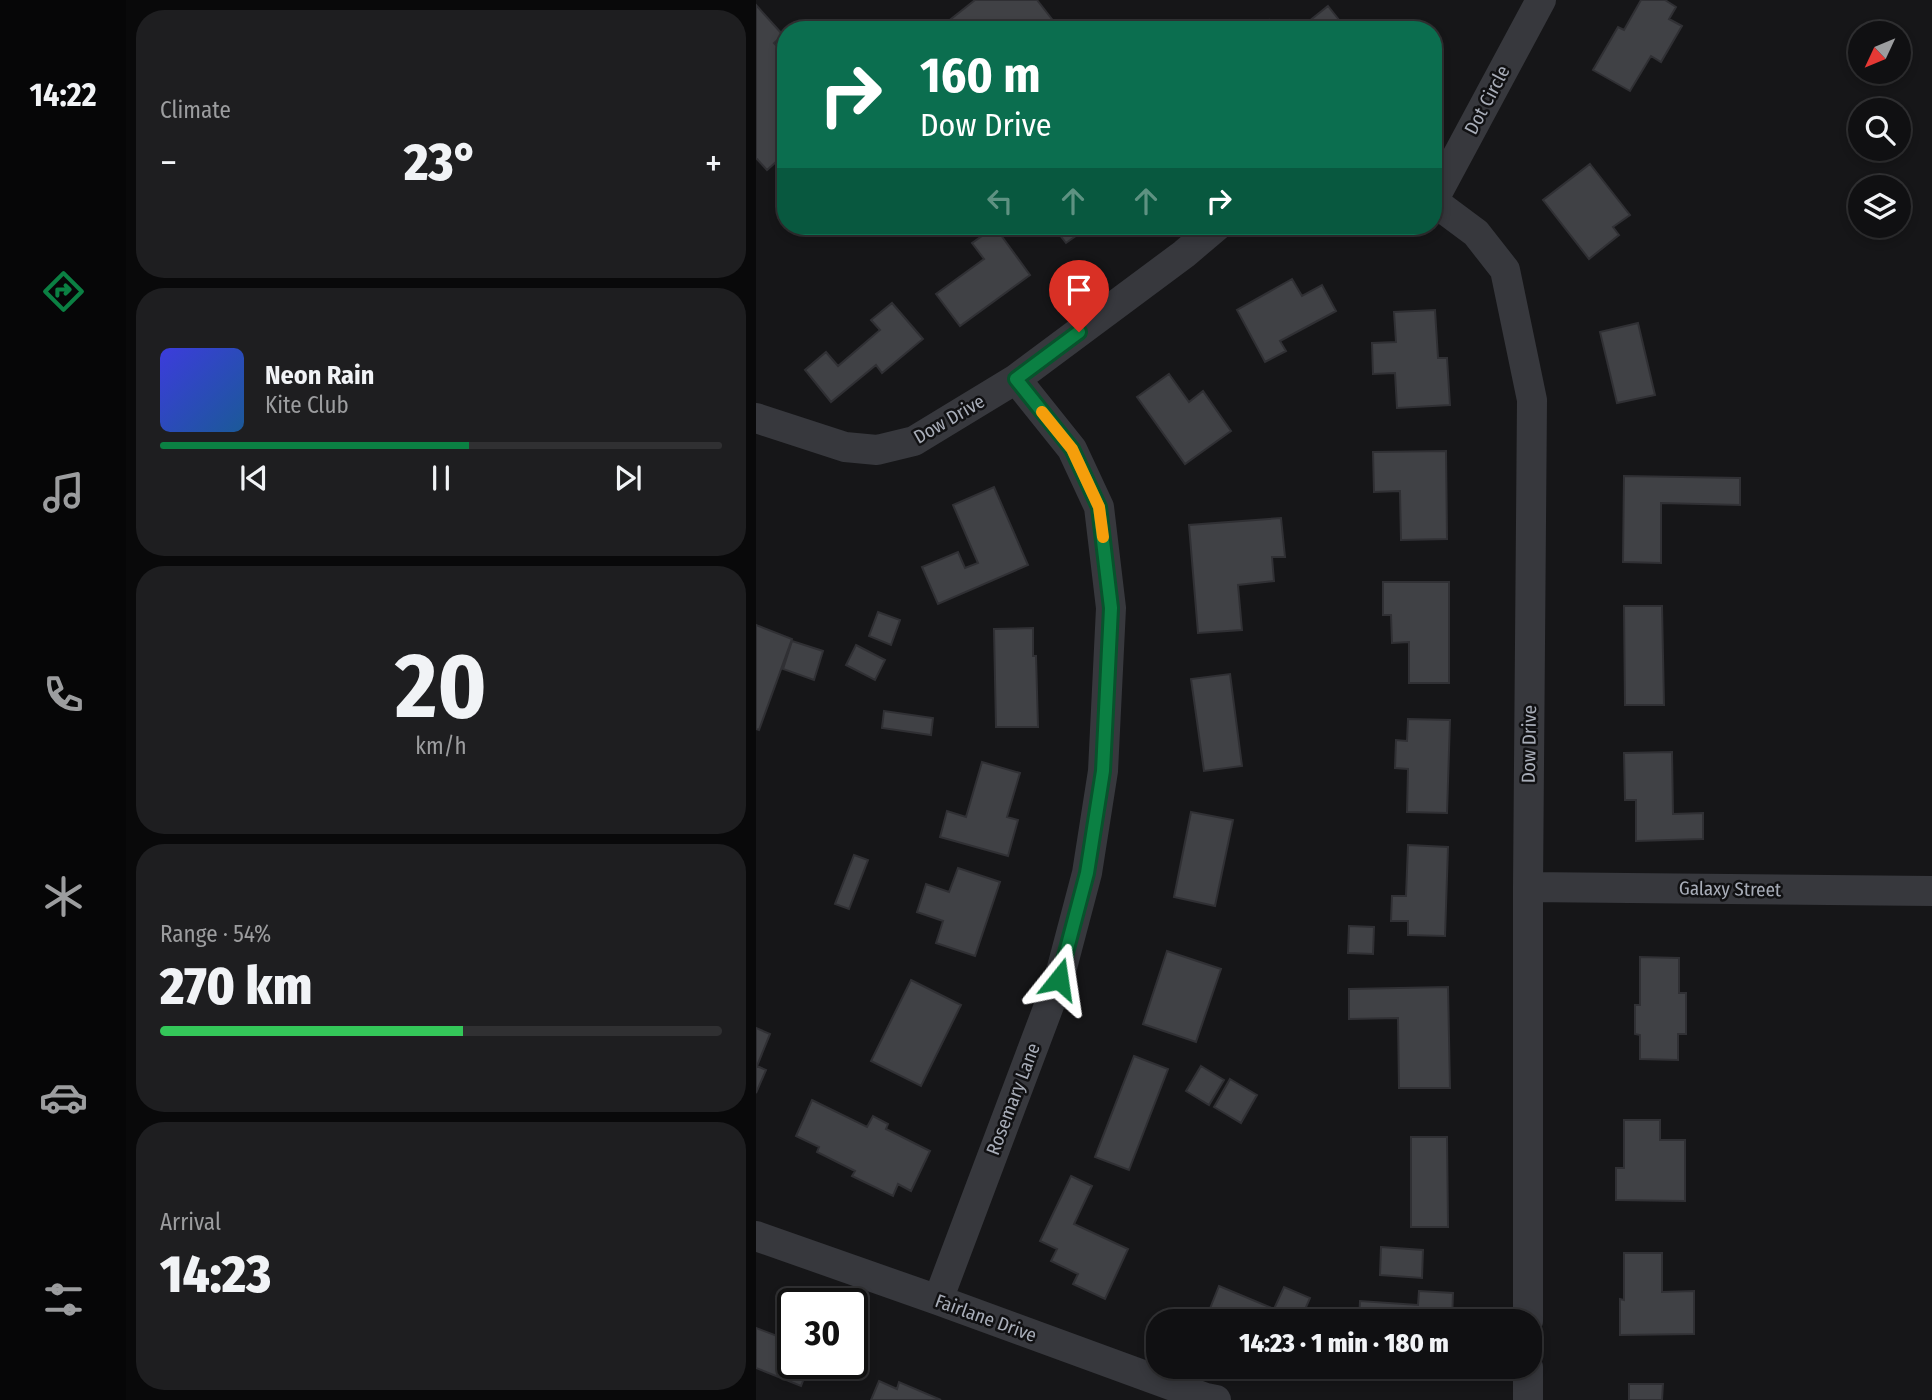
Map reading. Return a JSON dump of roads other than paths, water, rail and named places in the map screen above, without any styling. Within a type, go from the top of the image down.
[{"type":"street","name":"Dot Circle","points":[[1442,184],[1541,0]]},
{"type":"street","name":"Dow Drive","points":[[1442,208],[1476,233],[1506,270],[1532,400],[1528,1309]]},
{"type":"street","name":"Dow Drive","points":[[756,418],[845,447],[877,450],[914,441],[1016,379],[1206,235]]},
{"type":"street","name":"Rosemary Lane","points":[[938,1300],[1059,979],[1087,873],[1103,771],[1111,608],[1099,507],[1072,449],[1016,379]]},
{"type":"street","name":"Galaxy Street","points":[[1528,887],[1932,891]]},
{"type":"street","name":"Fairlane Drive","points":[[756,1236],[1216,1400]]},
{"type":"street","points":[[1528,1379],[1528,1400]]}]
